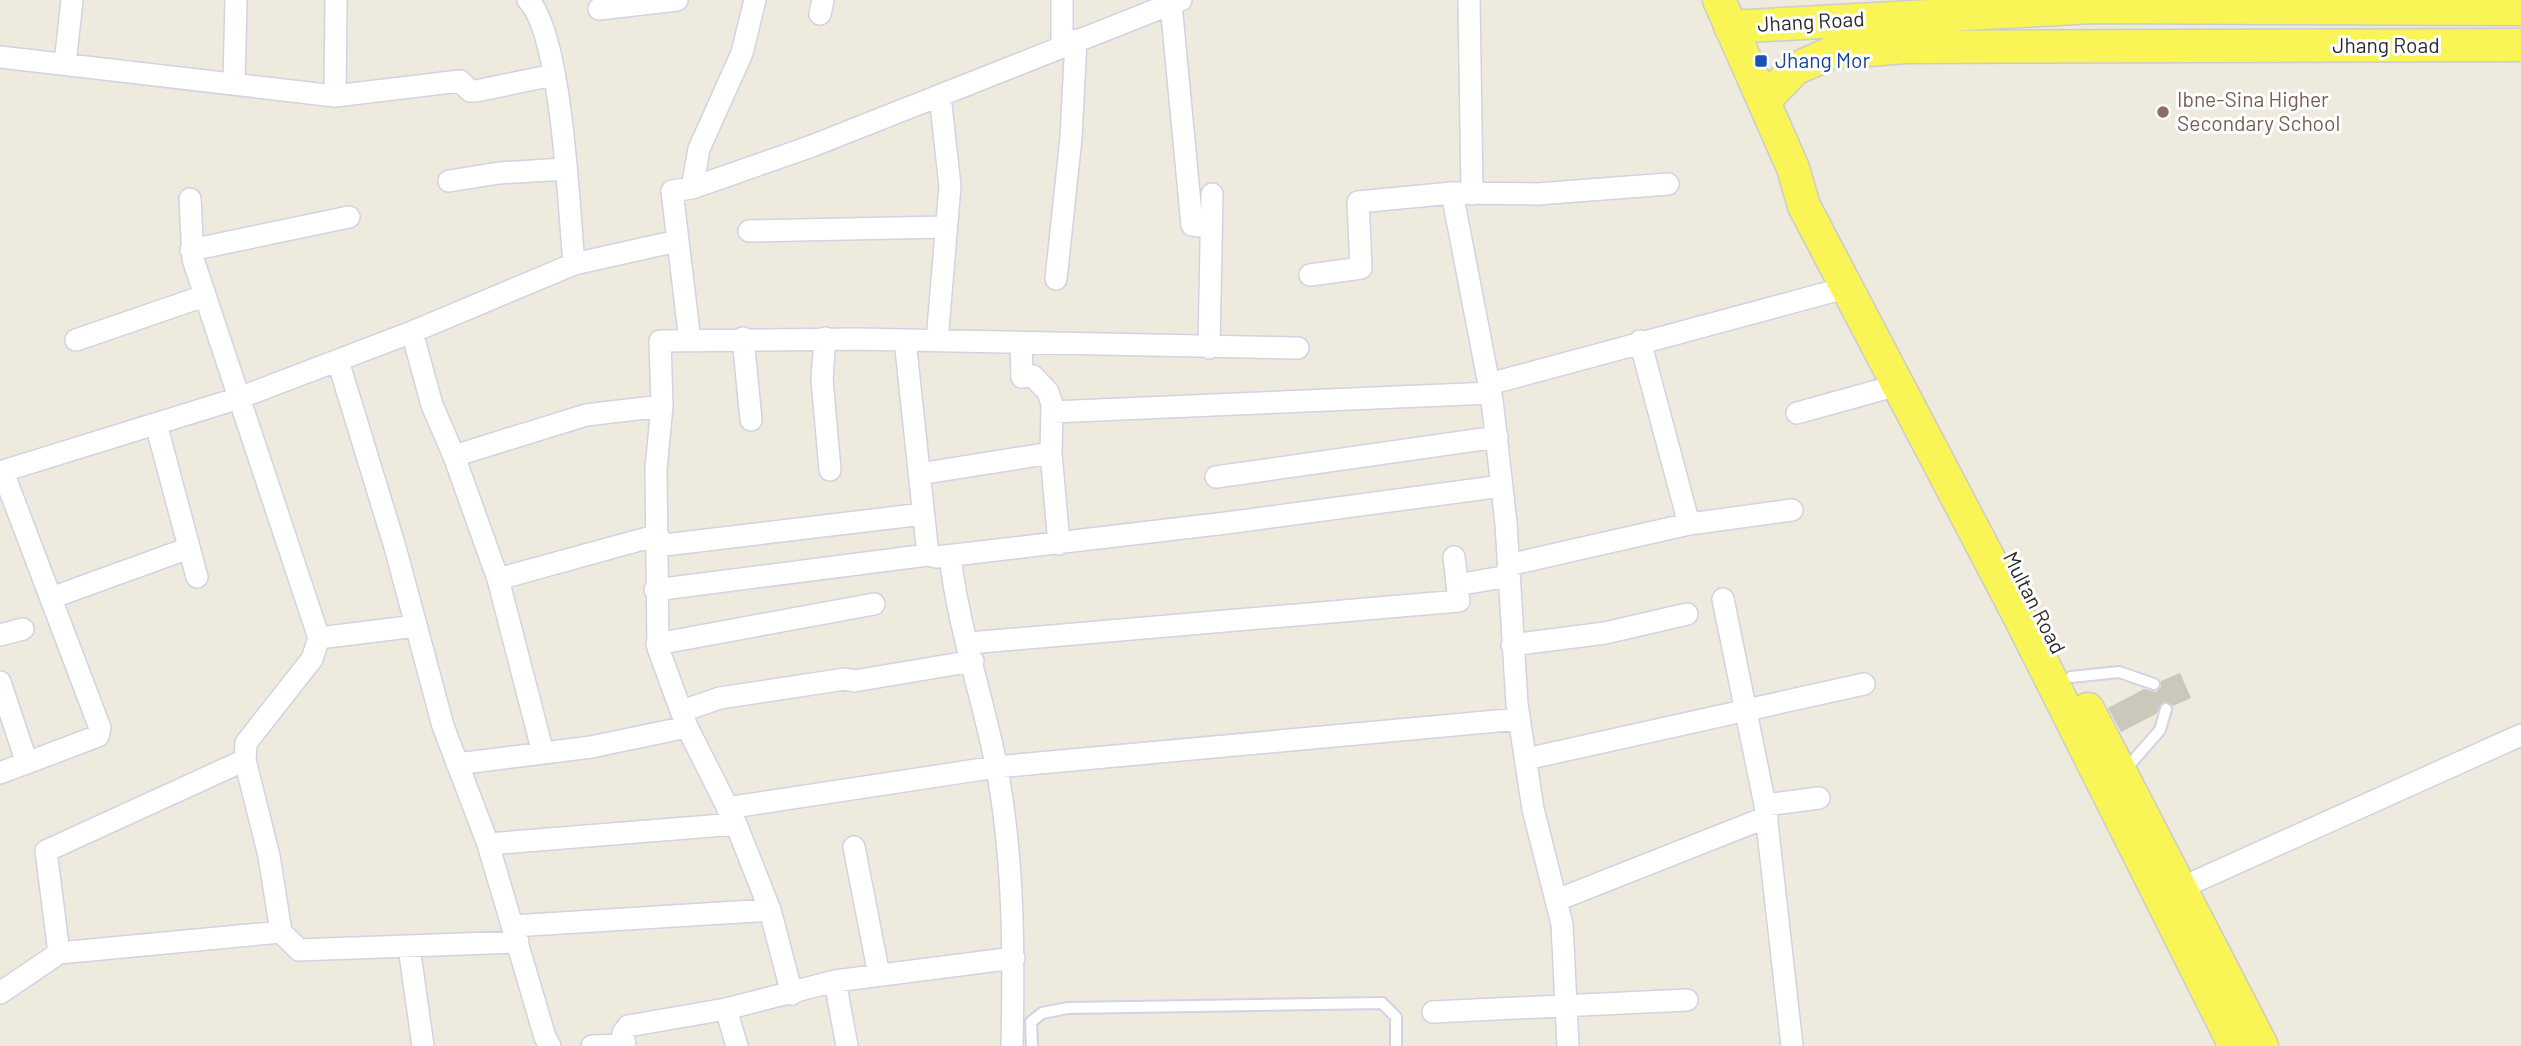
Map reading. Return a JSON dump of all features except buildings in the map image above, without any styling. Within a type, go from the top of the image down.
[{"type":"main road","name":"Jhang Road","points":[[1724,14],[2371,4],[2467,4],[2521,9]]},
{"type":"main road","name":"Multan Road","points":[[1724,14],[1793,168],[1804,206],[2017,612],[2235,1046]]},
{"type":"main road","name":"Jhang Road","points":[[1764,101],[1796,69],[1832,53],[1906,47],[2521,45]]},
{"type":"main road","name":"Multan Road","points":[[1793,168],[1822,199],[2183,887],[2262,1046]]},
{"type":"street","points":[[65,64],[72,0]]},
{"type":"street","points":[[234,83],[236,0]]},
{"type":"street","points":[[335,96],[336,0]]},
{"type":"street","points":[[528,0],[535,7],[547,40],[565,169],[574,264]]},
{"type":"street","points":[[599,9],[677,0]]},
{"type":"street","points":[[692,188],[699,149],[742,53],[755,0]]},
{"type":"street","points":[[1056,278],[1070,138],[1069,43],[1062,0]]},
{"type":"street","points":[[1469,0],[1462,193],[1497,437],[1519,719],[1534,809],[1562,924],[1567,1046]]},
{"type":"street","points":[[690,341],[672,191],[692,188],[813,146],[1176,2],[1192,225],[1211,227]]},
{"type":"street","points":[[0,57],[335,96],[460,80],[470,90],[476,91],[553,75]]},
{"type":"street","points":[[937,341],[944,227],[950,187],[940,96]]},
{"type":"street","points":[[449,181],[499,173],[565,169]]},
{"type":"street","points":[[1310,275],[1361,268],[1358,202],[1462,193],[1537,194],[1668,184]]},
{"type":"street","points":[[1209,348],[1212,194]]},
{"type":"street","points":[[190,199],[191,250],[204,296],[319,638],[312,659],[246,743],[244,760],[269,856],[281,932],[299,950],[409,947],[515,934],[770,910]]},
{"type":"street","points":[[191,250],[349,218]]},
{"type":"street","points":[[750,231],[944,227]]},
{"type":"street","points":[[0,773],[100,735],[2,472],[239,398],[412,332],[574,264],[677,241]]},
{"type":"street","points":[[1052,412],[1490,388],[1640,341],[1845,288]]},
{"type":"street","points":[[76,340],[204,296]]},
{"type":"street","points":[[412,332],[432,405],[454,456],[498,579],[543,753]]},
{"type":"street","points":[[743,338],[751,420]]},
{"type":"street","points":[[792,994],[770,910],[732,816],[684,719],[657,644],[656,469],[662,406],[660,341],[825,338],[1298,348]]},
{"type":"street","points":[[825,338],[821,379],[830,470]]},
{"type":"street","points":[[905,340],[928,555]]},
{"type":"street","points":[[1640,341],[1689,524]]},
{"type":"street","points":[[1021,343],[1022,377],[1033,376],[1048,392],[1052,412],[1051,453],[1059,544]]},
{"type":"street","points":[[338,361],[443,726],[488,844],[545,1037],[550,1046]]},
{"type":"street","points":[[1797,413],[1898,385]]},
{"type":"street","points":[[454,456],[586,415],[662,406]]},
{"type":"street","points":[[156,424],[197,576]]},
{"type":"street","points":[[1216,477],[1497,437]]},
{"type":"street","points":[[919,474],[1051,453]]},
{"type":"street","points":[[655,590],[928,555],[950,556],[1059,544],[1502,486]]},
{"type":"street","points":[[1457,585],[1689,524],[1792,510]]},
{"type":"street","points":[[498,579],[657,540],[923,514]]},
{"type":"street","points":[[51,598],[189,548]]},
{"type":"street","points":[[950,556],[996,767],[1007,849],[1014,958],[1012,1046]]},
{"type":"street","points":[[457,764],[543,753],[684,719],[720,698],[845,679],[854,681],[971,652],[1459,601],[1454,556]]},
{"type":"street","points":[[1723,600],[1766,811],[1792,1046]]},
{"type":"street","points":[[657,644],[874,604]]},
{"type":"street","points":[[1512,645],[1605,633],[1686,614]]},
{"type":"street","points":[[319,638],[416,626]]},
{"type":"street","points":[[0,635],[23,629]]},
{"type":"street","points":[[0,682],[27,763]]},
{"type":"street","points":[[1526,760],[1864,684]]},
{"type":"street","points":[[488,844],[732,816],[996,767],[1519,719]]},
{"type":"street","points":[[2183,887],[2521,735]]},
{"type":"street","points":[[59,953],[46,851],[244,760]]},
{"type":"street","points":[[1557,900],[1766,811],[1819,798]]},
{"type":"street","points":[[854,847],[879,975]]},
{"type":"street","points":[[0,993],[59,953],[281,932]]},
{"type":"street","points":[[409,947],[423,1046]]},
{"type":"street","points":[[592,1046],[625,1046],[623,1033],[628,1026],[726,1009],[835,981],[1014,958]]},
{"type":"street","points":[[835,981],[847,1046]]},
{"type":"street","points":[[1433,1013],[1687,1000]]},
{"type":"street","points":[[726,1009],[737,1046]]},
{"type":"lane","points":[[2071,677],[2119,672],[2154,684]]},
{"type":"lane","points":[[2123,772],[2160,730],[2166,709]]},
{"type":"lane","points":[[1032,1046],[1031,1022],[1042,1013],[1068,1008],[1382,1003],[1396,1017],[1396,1046]]},
{"type":"place","name":"Jhang Mor","points":[[1761,61]]},
{"type":"place","name":"Ibne-Sina Higher Secondary School","points":[[2163,112]]}]
